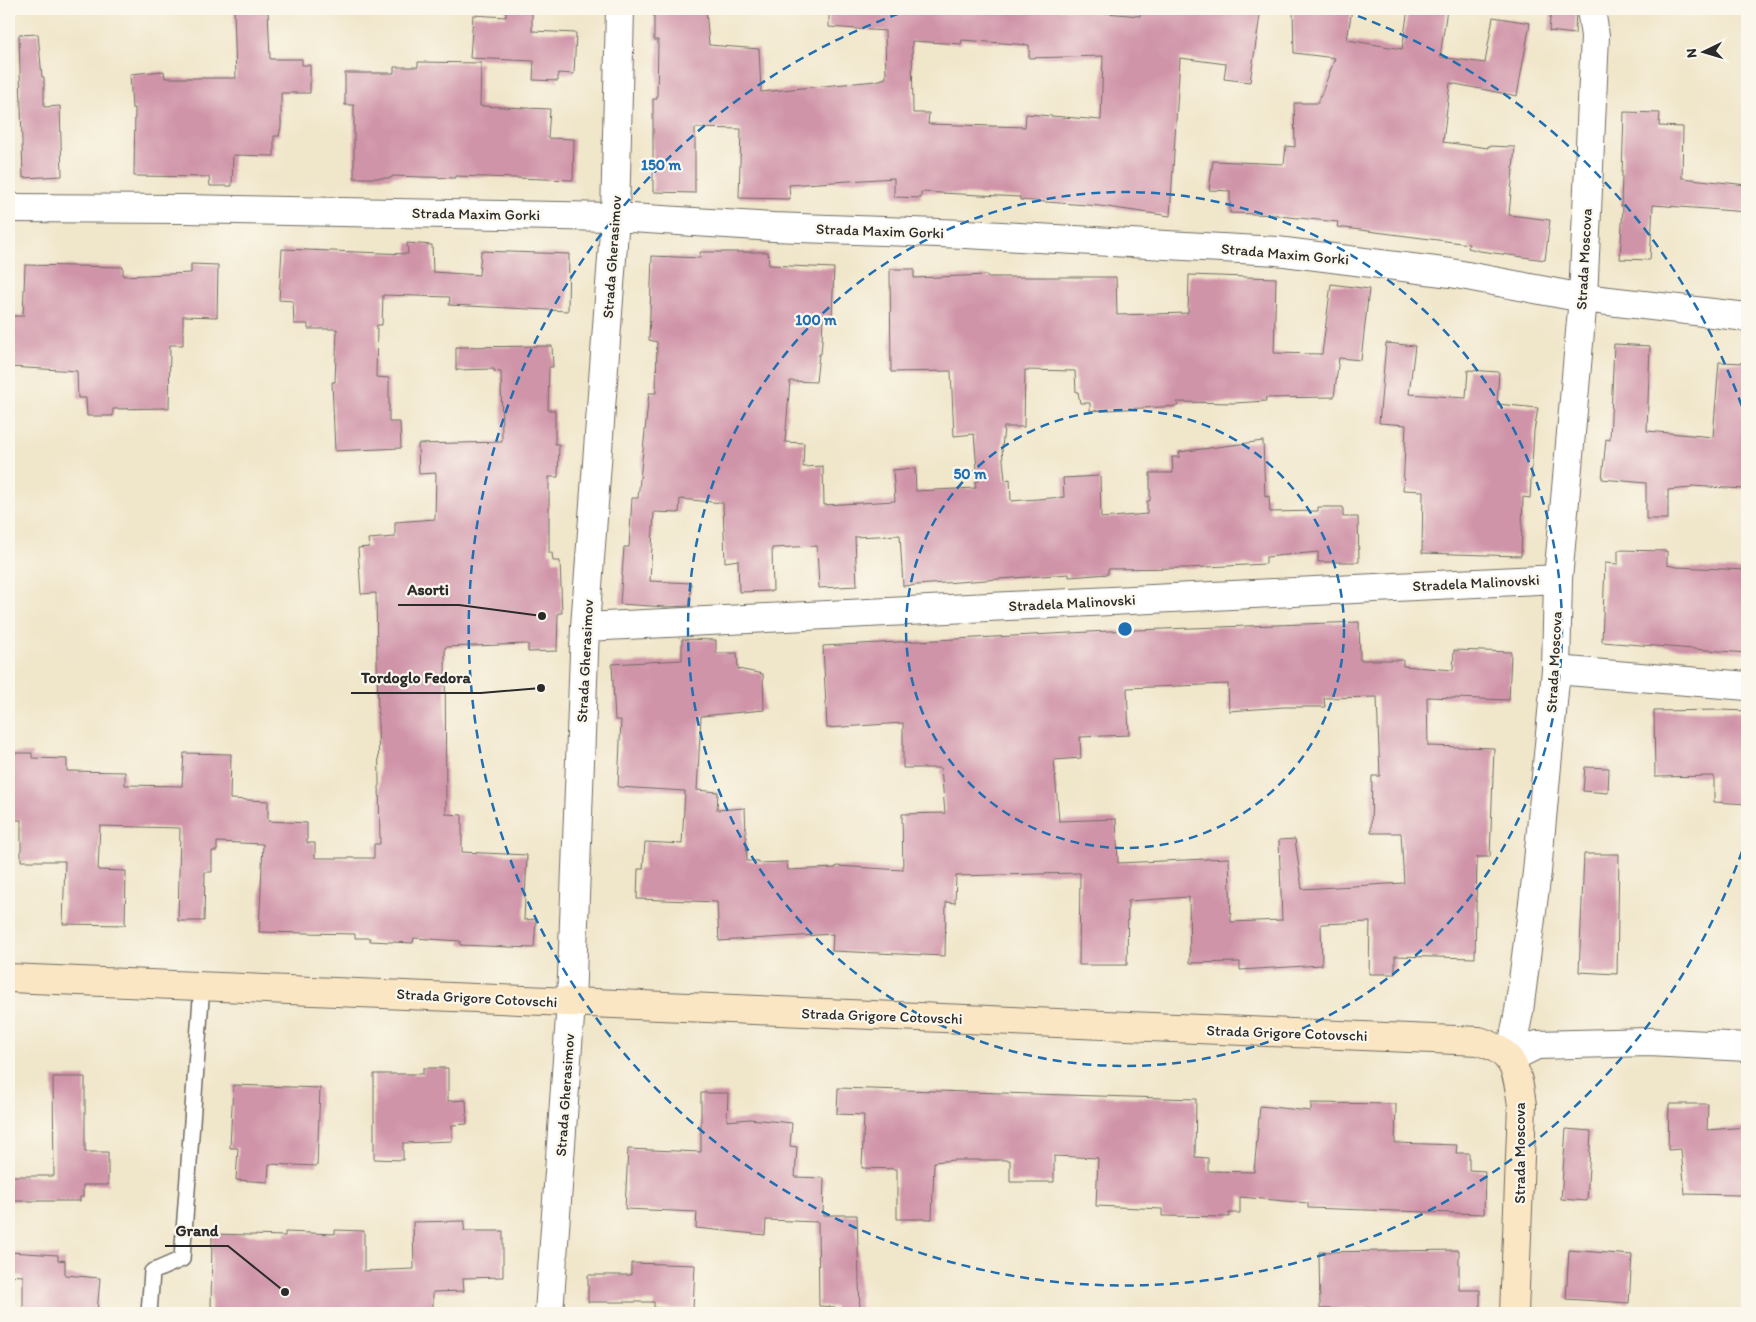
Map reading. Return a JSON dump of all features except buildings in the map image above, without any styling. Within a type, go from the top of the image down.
[{"type":"street","name":"Strada Gherasimov","points":[[549,1313],[571,1003],[585,627],[615,217],[620,9]]},
{"type":"street","name":"Strada Moscova","points":[[1514,1313],[1522,1105],[1518,1082],[1510,1058],[1520,1011],[1537,872],[1556,670],[1558,579],[1583,298],[1595,36],[1591,9]]},
{"type":"street","name":"Strada Maxim Gorki","points":[[9,208],[194,209],[615,217],[773,227],[966,234],[1277,251],[1451,273],[1583,298],[1747,317]]},
{"type":"street","name":"Stradela Malinovski","points":[[585,627],[1558,579]]},
{"type":"street","points":[[1556,670],[1747,686]]},
{"type":"street","name":"Strada Grigore Cotovschi","points":[[9,978],[1479,1040],[1497,1046],[1510,1058]]},
{"type":"street","points":[[1510,1058],[1537,1045],[1649,1042],[1747,1047]]},
{"type":"lane","points":[[149,1313],[152,1272],[182,1259],[202,986]]},
{"type":"place","name":"Asorti","points":[[542,616]]},
{"type":"place","name":"Tordoglo Fedora","points":[[541,688]]},
{"type":"place","name":"Grand","points":[[285,1292]]}]
